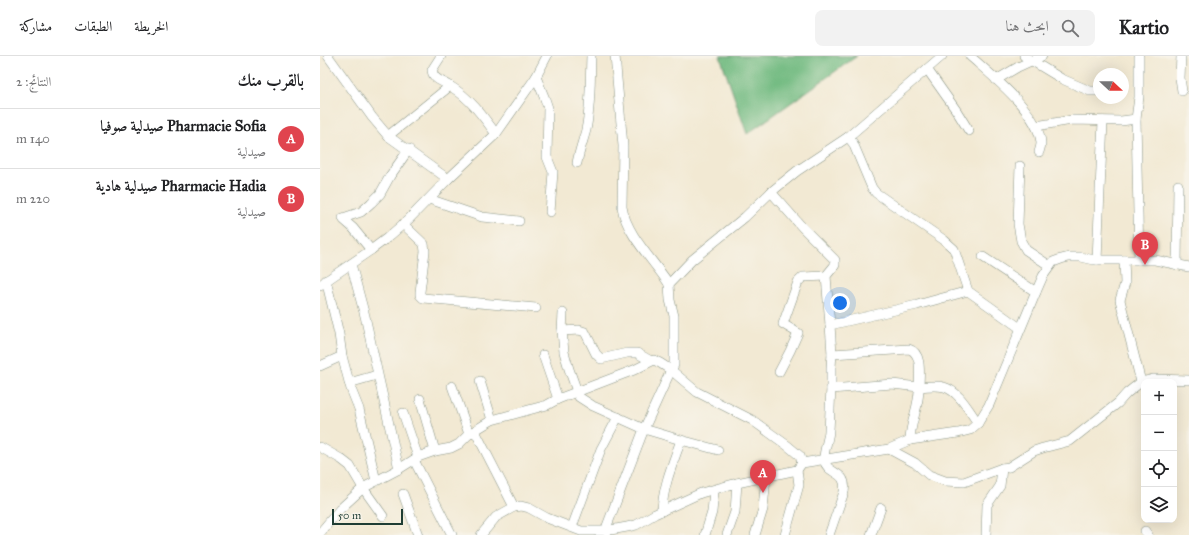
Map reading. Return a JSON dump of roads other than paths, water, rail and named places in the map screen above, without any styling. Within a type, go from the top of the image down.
[{"type":"street","points":[[328,56],[368,112],[388,136],[409,149],[448,179]]},
{"type":"street","points":[[442,56],[433,68],[433,74],[438,80],[450,86],[470,102],[496,134]]},
{"type":"street","points":[[376,481],[359,409],[349,383],[342,356],[339,334],[323,283],[371,250],[403,224],[496,134],[536,77],[547,56]]},
{"type":"street","points":[[577,163],[586,130],[591,92],[591,56]]},
{"type":"street","points":[[605,531],[644,429],[674,365],[674,316],[670,300],[669,284],[658,267],[638,242],[623,215],[624,146],[615,56]]},
{"type":"street","points":[[669,284],[692,260],[745,217],[771,192],[797,171],[848,137],[942,56]]},
{"type":"street","points":[[970,56],[996,80],[1031,117],[1036,126],[1041,143],[1039,152]]},
{"type":"street","points":[[996,80],[1027,59],[1042,56]]},
{"type":"street","points":[[1139,56],[1139,97],[1136,119],[1139,260]]},
{"type":"street","points":[[1181,56],[1180,78],[1182,91]]},
{"type":"street","points":[[1027,59],[1062,79],[1093,91]]},
{"type":"street","points":[[927,69],[969,131]]},
{"type":"street","points":[[536,77],[548,108],[547,157],[553,172],[550,191],[550,212]]},
{"type":"street","points":[[388,136],[450,86]]},
{"type":"street","points":[[1036,126],[1072,120],[1121,121],[1136,119]]},
{"type":"street","points":[[1097,260],[1103,121]]},
{"type":"street","points":[[848,137],[853,143],[872,188],[944,240],[954,249],[968,291],[1020,328]]},
{"type":"street","points":[[371,250],[353,228],[344,220],[344,217],[361,212],[380,194],[390,176],[409,149]]},
{"type":"street","points":[[1020,166],[1018,224],[1021,241],[1026,250],[1050,266]]},
{"type":"street","points":[[1177,265],[1178,185]]},
{"type":"street","points":[[771,192],[835,260],[835,265],[826,276],[832,354],[832,389],[829,430],[824,460],[828,467],[843,478],[845,484],[844,492],[829,535]]},
{"type":"street","points":[[429,199],[482,216],[519,221]]},
{"type":"street","points":[[403,224],[424,244],[426,251],[420,292],[420,295],[423,298],[536,308]]},
{"type":"street","points":[[983,257],[1036,292]]},
{"type":"street","points":[[481,535],[496,517],[514,507],[521,506],[572,527],[582,533],[605,531],[636,525],[701,493],[714,491],[737,483],[766,477],[799,466],[824,460],[890,449],[910,440],[970,430],[978,423],[989,405],[1043,276],[1053,262],[1060,259],[1081,257],[1097,260],[1155,260],[1189,267]]},
{"type":"street","points":[[890,449],[915,463],[930,475],[945,481],[964,482],[1002,468],[1009,467],[1034,451],[1070,441],[1100,418],[1141,382],[1120,300],[1124,283],[1124,260]]},
{"type":"street","points":[[351,264],[365,316],[399,469]]},
{"type":"street","points":[[779,372],[798,333],[783,324],[798,282],[803,277],[826,276]]},
{"type":"street","points":[[830,325],[917,305],[968,291]]},
{"type":"street","points":[[562,313],[564,352],[579,397],[585,402],[644,429],[718,450]]},
{"type":"street","points":[[562,331],[579,330],[585,332],[596,354],[601,359],[627,353],[637,353],[651,361],[660,363],[671,370],[697,392],[752,420],[800,456],[799,485],[785,535]]},
{"type":"street","points":[[832,354],[913,350],[917,355],[920,396],[910,440]]},
{"type":"street","points":[[543,355],[558,399]]},
{"type":"street","points":[[320,366],[342,356]]},
{"type":"street","points":[[320,533],[340,508],[363,488],[416,459],[435,451],[451,448],[459,444],[472,432],[492,420],[547,405],[594,384],[634,370],[651,361]]},
{"type":"street","points":[[349,383],[378,375]]},
{"type":"street","points":[[1177,380],[1189,380]]},
{"type":"street","points":[[480,381],[492,420]]},
{"type":"street","points":[[832,389],[892,384],[920,387],[943,386],[956,394],[978,423]]},
{"type":"street","points":[[452,386],[472,432],[514,507]]},
{"type":"street","points":[[420,399],[435,451]]},
{"type":"street","points":[[403,413],[416,459],[452,535]]},
{"type":"street","points":[[572,527],[601,449],[618,417]]},
{"type":"street","points":[[662,511],[668,477],[681,440]]},
{"type":"street","points":[[320,447],[342,459],[350,466],[363,488],[383,516]]},
{"type":"street","points":[[986,535],[987,505],[1000,486],[1002,468]]},
{"type":"street","points":[[755,535],[763,509],[766,477]]},
{"type":"street","points":[[727,535],[735,512],[737,483]]},
{"type":"street","points":[[705,535],[712,512],[714,491]]},
{"type":"street","points":[[403,494],[418,535]]},
{"type":"street","points":[[871,535],[881,508]]},
{"type":"place","name":"Pharmacie Hadia صيدلية هادية","points":[[1145,265]]},
{"type":"place","name":"Pharmacie Sofia صيدلية صوفيا","points":[[763,493]]}]
